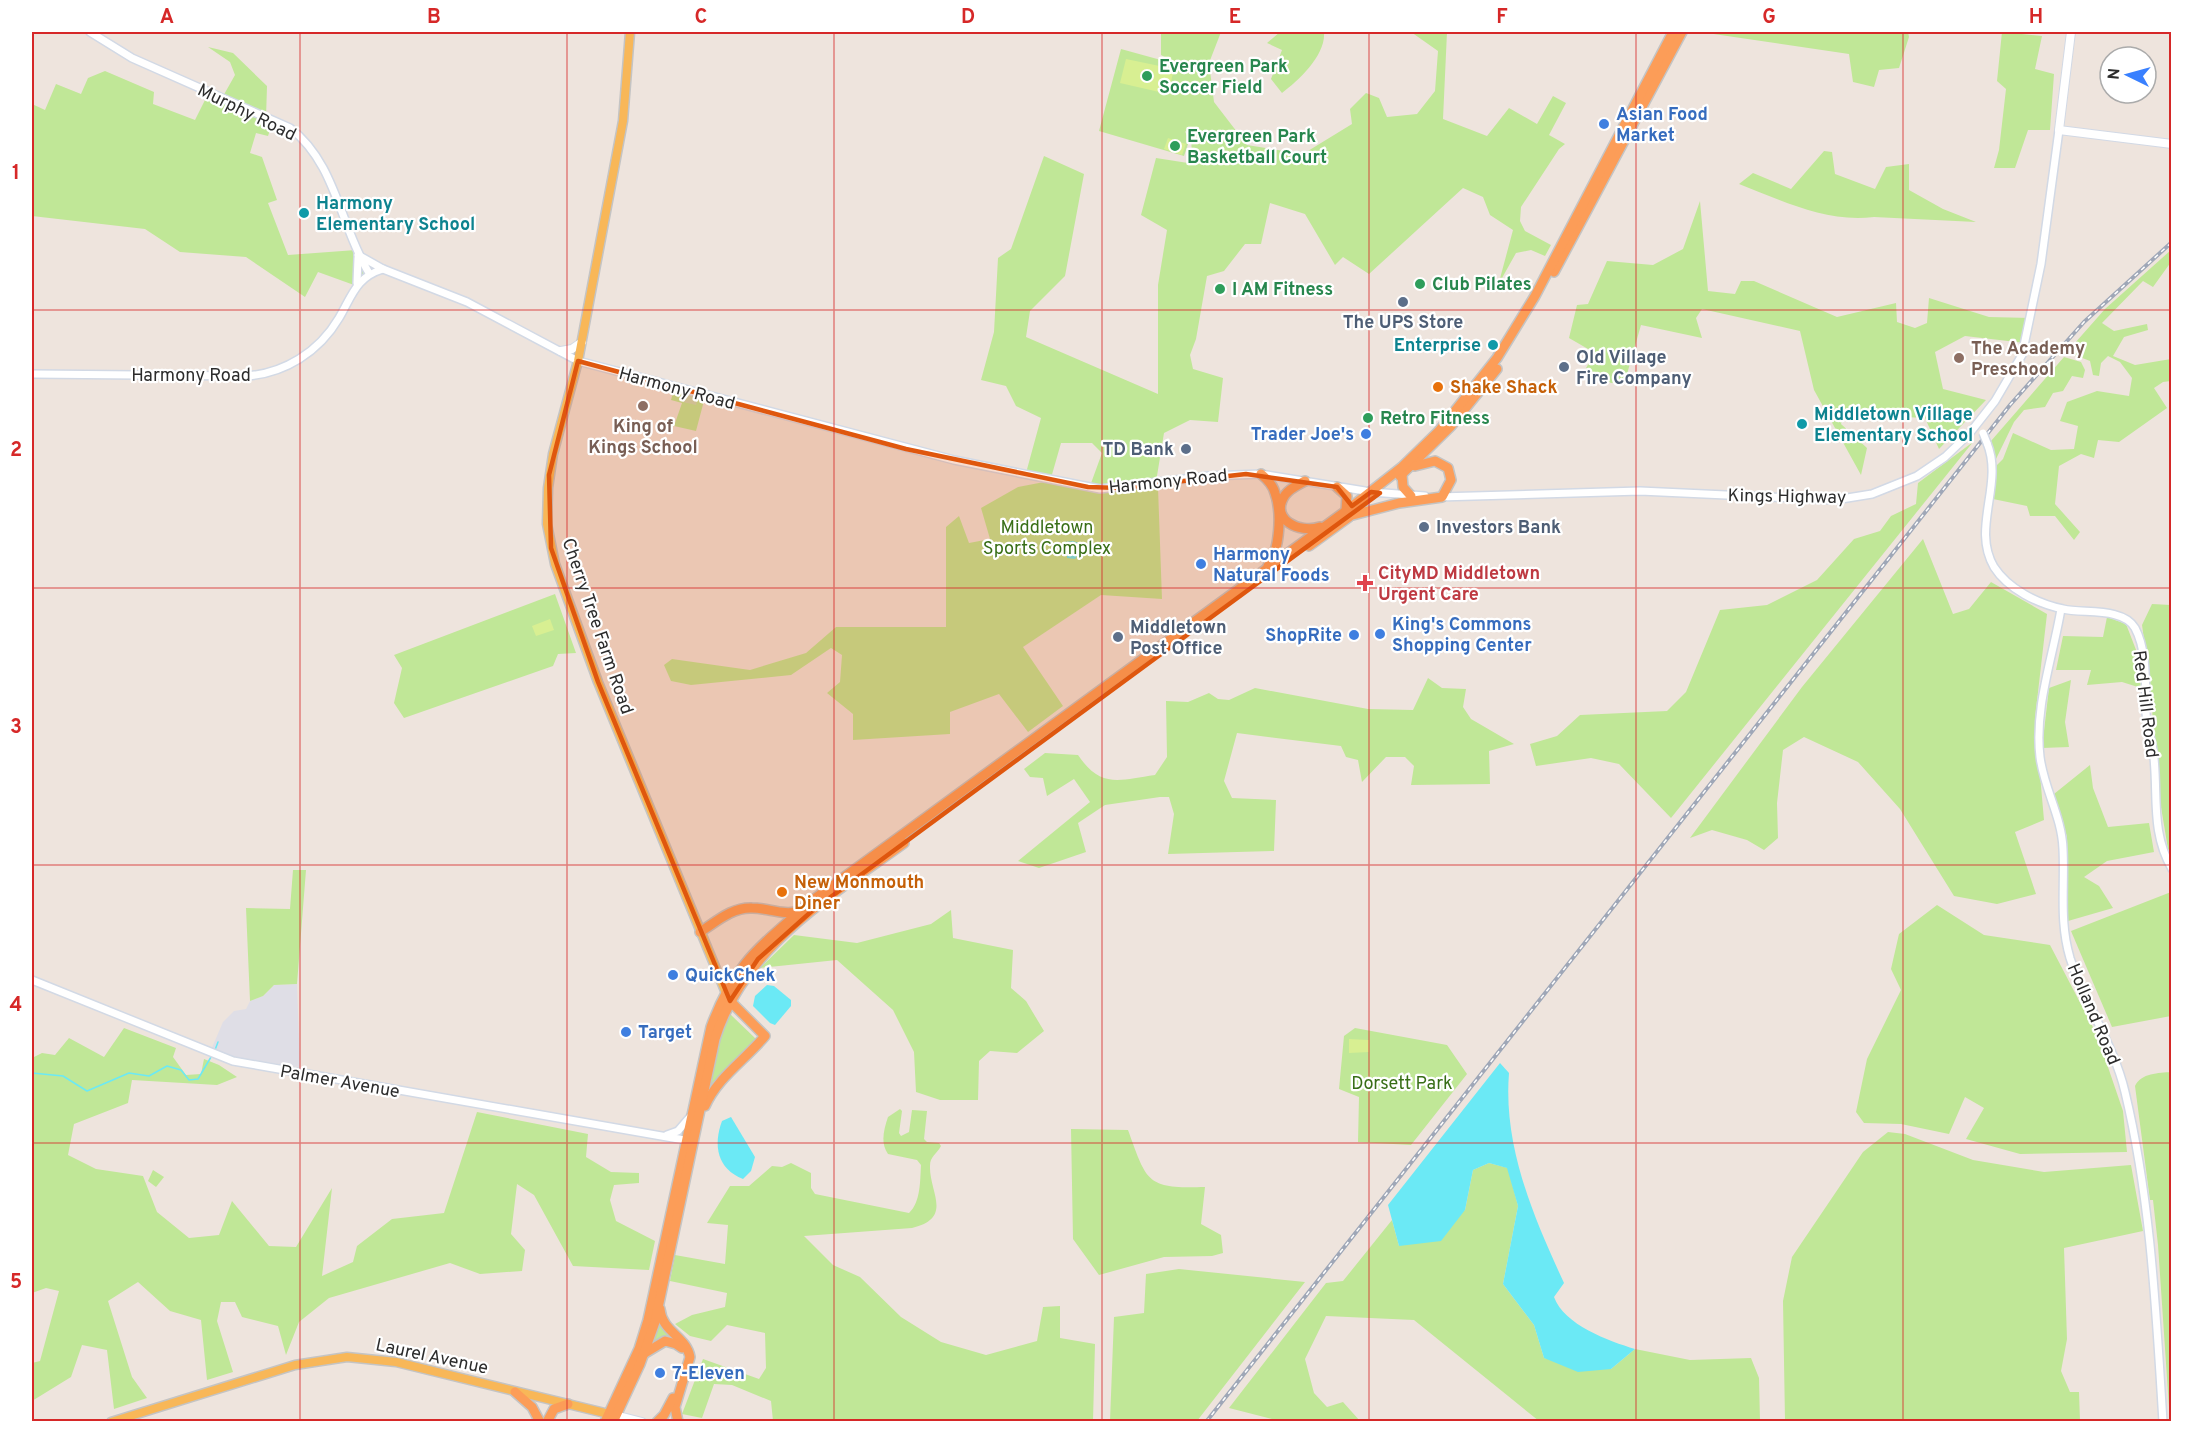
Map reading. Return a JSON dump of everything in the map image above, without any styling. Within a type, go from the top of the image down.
[{"type":"highway","points":[[1375,493],[1439,431],[1501,352],[1535,296],[1673,32]]},
{"type":"highway","points":[[693,1121],[715,1039],[730,1001],[758,959],[813,910],[1402,475],[1463,413],[1516,339],[1682,32]]},
{"type":"highway","points":[[1305,481],[1287,493],[1282,506],[1283,516],[1289,524],[1300,529],[1312,529],[1348,514],[1442,497],[1451,480],[1445,465],[1430,461],[1410,467]]},
{"type":"highway","points":[[1261,574],[1275,556],[1278,541],[1276,495],[1262,474]]},
{"type":"highway","points":[[1402,475],[1403,487],[1411,496]]},
{"type":"highway","points":[[1337,487],[1347,496],[1348,514]]},
{"type":"highway","points":[[611,1418],[645,1353],[661,1299],[704,1052],[725,992],[755,951],[802,910],[1328,524]]},
{"type":"highway","points":[[700,932],[743,909],[786,913],[802,910]]},
{"type":"highway","points":[[693,1121],[717,1084],[746,1058],[765,1036],[730,1001]]},
{"type":"highway","points":[[611,1418],[639,1349],[648,1320],[689,1141]]},
{"type":"highway","points":[[661,1299],[663,1322],[684,1343],[690,1357],[675,1407],[678,1422]]},
{"type":"highway","points":[[645,1353],[661,1342],[668,1341],[680,1346],[686,1356],[672,1400],[664,1415],[657,1422]]},
{"type":"highway","points":[[515,1392],[532,1407],[540,1422]]},
{"type":"highway","points":[[547,1422],[554,1409],[568,1404]]},
{"type":"main road","name":"Cherry Tree Farm Road","points":[[630,32],[622,121],[582,342],[549,475],[547,509],[551,548],[598,682],[730,1001]]},
{"type":"main road","name":"Kings Highway","points":[[2059,130],[2071,32]]},
{"type":"main road","points":[[2059,130],[2172,144]]},
{"type":"main road","points":[[561,351],[572,349],[582,342]]},
{"type":"main road","name":"Laurel Avenue","points":[[111,1422],[274,1370],[336,1358],[396,1362],[568,1404],[611,1418],[642,1422]]},
{"type":"street","name":"Murphy Road","points":[[90,32],[132,58],[290,128],[304,140],[320,159],[358,255],[369,273]]},
{"type":"street","name":"Kings Highway","points":[[1375,493],[1442,497],[1640,491],[1815,501],[1846,499],[1888,489],[1917,476],[1946,457],[1978,424],[2015,370],[2027,339],[2041,264],[2059,130]]},
{"type":"street","points":[[357,283],[358,255],[383,269]]},
{"type":"street","name":"Harmony Road","points":[[32,374],[245,376],[277,371],[305,355],[325,337],[339,319],[357,283],[369,273],[383,269],[467,302],[578,361],[906,448],[1088,487],[1120,488],[1209,476],[1262,474],[1375,493]]},
{"type":"street","name":"Red Hill Road","points":[[1978,424],[1987,443],[1993,465],[1985,535],[1991,561],[2001,576],[2014,588],[2061,609],[2117,615],[2126,619],[2135,628],[2146,682],[2146,715],[2154,759],[2155,819],[2162,848],[2172,869]]},
{"type":"street","name":"Holland Road","points":[[2061,609],[2041,712],[2040,756],[2062,839],[2062,903],[2065,938],[2076,972],[2116,1065],[2127,1104],[2148,1227],[2163,1422]]},
{"type":"street","name":"Palmer Avenue","points":[[32,980],[233,1061],[689,1141]]},
{"type":"street","points":[[661,1136],[678,1131],[693,1121]]},
{"type":"highlighted area","points":[[578,361],[906,449],[1088,487],[1121,488],[1246,474],[1337,487],[1352,506],[1371,492],[1380,493],[813,910],[758,959],[730,1001],[598,682],[551,548],[549,475]]},
{"type":"shaded area","points":[[297,984],[300,1067],[239,1058],[211,1050],[223,1022],[234,1011],[246,1009],[250,1001],[263,996],[274,985]]},
{"type":"green space","points":[[1161,32],[1221,32],[1209,63],[1214,102],[1247,145],[1303,154],[1352,124],[1350,109],[1366,93],[1379,98],[1387,117],[1417,114],[1435,91],[1438,51],[1411,32],[1447,32],[1443,119],[1487,136],[1509,108],[1537,124],[1553,96],[1566,103],[1549,135],[1565,144],[1559,149],[1521,207],[1520,221],[1525,231],[1551,245],[1545,256],[1531,250],[1516,253],[1502,278],[1507,289],[1498,286],[1513,230],[1490,215],[1483,197],[1463,188],[1369,274],[1343,257],[1335,265],[1305,214],[1270,203],[1261,244],[1245,244],[1224,271],[1207,276],[1196,339],[1190,355],[1193,369],[1223,378],[1218,422],[1190,420],[1164,433],[1156,482],[1090,486],[1102,453],[1092,443],[1061,443],[1051,478],[1026,473],[1041,418],[1016,406],[1006,386],[981,380],[994,332],[998,258],[1011,249],[1044,156],[1084,174],[1065,276],[1030,311],[1026,337],[1158,394],[1158,285],[1167,230],[1141,215],[1156,158],[1188,163],[1192,157],[1191,135],[1185,131],[1189,141],[1184,156],[1099,131],[1121,49],[1179,65],[1161,55]]},
{"type":"green space","points":[[1280,32],[1324,32],[1321,49],[1316,58],[1303,74],[1282,93],[1271,79],[1282,50],[1267,43]]},
{"type":"green space","points":[[1700,32],[1908,32],[1909,37],[1899,68],[1879,70],[1874,87],[1853,82],[1849,54]]},
{"type":"green space","points":[[2002,32],[2042,36],[2035,69],[2054,74],[2050,130],[2028,130],[2015,168],[1994,168],[1999,150],[2006,89],[1997,81]]},
{"type":"green space","points":[[208,47],[233,53],[267,86],[266,118],[273,121],[268,136],[256,133],[250,153],[262,157],[277,200],[268,203],[288,255],[356,250],[368,272],[354,285],[318,272],[305,297],[246,257],[180,252],[145,229],[32,216],[32,104],[45,110],[56,84],[81,94],[88,78],[105,71],[154,92],[153,104],[195,120],[209,92],[222,98],[235,75],[230,62]]},
{"type":"green space","name":"Evergreen Park Soccer Field","points":[[1126,59],[1174,69],[1168,94],[1120,83]]},
{"type":"green space","name":"Evergreen Park Basketball Court","points":[[1168,138],[1186,144],[1182,155],[1164,149]]},
{"type":"green space","points":[[1824,151],[1832,152],[1835,174],[1875,189],[1886,167],[1909,164],[1909,190],[1943,209],[1976,222],[1839,217],[1805,209],[1739,184],[1753,173],[1791,189]]},
{"type":"green space","points":[[1700,201],[1708,291],[1735,294],[1741,281],[1754,281],[1837,317],[1896,303],[1897,322],[1915,328],[1927,323],[1929,298],[1989,317],[2031,318],[2025,343],[1965,336],[1935,352],[1943,389],[1986,400],[1939,449],[1925,418],[1844,414],[1841,424],[1867,448],[1861,475],[1814,390],[1800,331],[1702,309],[1696,318],[1702,338],[1641,325],[1625,381],[1611,383],[1586,368],[1595,353],[1569,338],[1577,305],[1588,304],[1607,261],[1653,265],[1683,249]]},
{"type":"green space","points":[[2171,250],[2171,262],[2153,287],[2143,281],[2102,323],[2114,331],[2147,324],[2148,330],[2124,337],[2113,356],[2135,365],[2171,359],[2171,381],[2163,382],[2154,388],[2167,408],[2119,442],[2098,440],[2094,458],[2081,454],[2059,466],[2055,504],[2080,532],[2074,540],[2055,516],[2030,516],[2027,506],[1993,499],[1997,465],[2003,459],[2013,433],[2051,450],[2074,449],[2078,426],[2060,421],[2067,402],[2097,391],[2129,396],[2132,378],[2120,362],[2108,356],[2101,363],[2099,376],[2093,375],[2090,361],[2067,352],[2105,309]]},
{"type":"green space","points":[[2064,357],[2081,362],[2085,370],[2083,378],[2072,376],[2063,391],[2053,393],[2045,407],[2024,410],[2014,422],[1996,459],[1991,441]]},
{"type":"green space","points":[[685,386],[700,390],[696,405],[683,402]]},
{"type":"green space","points":[[674,389],[705,397],[696,431],[674,426],[682,403],[671,400]]},
{"type":"green space","points":[[1973,442],[1671,818],[1619,764],[1591,758],[1536,766],[1530,744],[1557,736],[1580,715],[1667,711],[1686,692],[1720,610],[1767,605],[1817,580],[1854,539],[1880,531],[1891,516],[1916,504],[1918,483]]},
{"type":"green space","name":"Middletown Sports Complex","points":[[1044,482],[1098,493],[1158,487],[1162,599],[1101,595],[1023,647],[1063,706],[1028,732],[999,694],[950,712],[950,734],[853,740],[853,714],[827,693],[840,682],[842,655],[831,648],[791,675],[691,685],[671,681],[664,665],[672,659],[750,670],[806,653],[836,627],[946,627],[946,527],[959,516],[969,543],[990,539],[981,508],[1018,487]]},
{"type":"green space","points":[[1923,539],[1953,614],[1969,609],[1991,582],[2047,614],[2035,718],[2044,820],[2015,832],[2036,894],[1997,904],[1954,896],[1900,809],[1858,762],[1804,737],[1783,750],[1777,803],[1778,838],[1764,850],[1747,840],[1712,830],[1690,838],[1802,687]]},
{"type":"green space","points":[[555,594],[576,653],[558,654],[553,666],[404,718],[394,703],[402,668],[394,655]]},
{"type":"green space","points":[[2152,604],[2171,605],[2171,855],[2158,789],[2150,682],[2142,625]]},
{"type":"green space","points":[[2107,617],[2126,624],[2138,655],[2141,688],[2122,682],[2087,685],[2091,670],[2056,670],[2063,636],[2103,637]]},
{"type":"green space","points":[[550,619],[554,630],[536,636],[532,626]]},
{"type":"green space","points":[[1428,678],[1442,688],[1466,689],[1463,707],[1471,719],[1514,744],[1489,751],[1490,784],[1411,785],[1414,766],[1405,757],[1386,757],[1362,782],[1358,760],[1346,757],[1341,746],[1237,733],[1224,781],[1232,798],[1276,800],[1274,851],[1168,854],[1174,814],[1169,797],[1160,797],[1105,805],[1078,823],[1086,852],[1039,868],[1018,861],[1090,802],[1074,779],[1047,796],[1043,778],[1030,777],[1024,769],[1045,753],[1078,755],[1095,773],[1112,780],[1155,775],[1167,757],[1166,701],[1188,702],[1209,693],[1218,699],[1229,700],[1255,688],[1368,709],[1413,710]]},
{"type":"green space","points":[[2071,680],[2065,722],[2069,747],[2042,748],[2049,688]]},
{"type":"green space","points":[[2090,765],[2093,788],[2108,827],[2149,823],[2154,852],[2107,861],[2084,877],[2099,886],[2113,908],[2068,921],[2067,837],[2054,794]]},
{"type":"green space","points":[[293,870],[306,870],[297,984],[274,985],[263,996],[250,1001],[246,908],[290,909]]},
{"type":"green space","points":[[2171,892],[2171,1016],[2112,1027],[2071,931]]},
{"type":"green space","points":[[1937,905],[1984,935],[2050,945],[2097,1035],[2123,1111],[2127,1152],[2020,1154],[1966,1139],[1984,1108],[1965,1097],[1949,1134],[1901,1124],[1864,1123],[1856,1112],[1867,1059],[1901,990],[1891,969],[1899,934]]},
{"type":"green space","points":[[951,910],[953,938],[1013,950],[1011,988],[1026,1001],[1044,1031],[1017,1053],[990,1051],[979,1061],[978,1100],[940,1100],[916,1092],[914,1052],[893,1010],[837,960],[760,968],[794,935],[857,943],[931,924]]},
{"type":"green space","points":[[730,1014],[756,1039],[710,1088],[719,1038]]},
{"type":"green space","points":[[124,1028],[176,1048],[173,1057],[186,1075],[201,1074],[204,1059],[219,1065],[237,1077],[217,1085],[132,1080],[128,1103],[74,1124],[68,1155],[96,1169],[143,1176],[157,1212],[189,1238],[219,1235],[232,1201],[269,1246],[296,1247],[332,1188],[322,1276],[353,1262],[357,1246],[392,1219],[444,1213],[477,1112],[588,1134],[586,1157],[611,1172],[639,1173],[639,1183],[614,1185],[610,1200],[616,1221],[655,1241],[649,1270],[573,1266],[534,1195],[517,1184],[511,1234],[525,1250],[522,1271],[480,1274],[450,1263],[329,1298],[299,1322],[286,1355],[278,1326],[242,1317],[235,1302],[221,1302],[217,1321],[233,1372],[207,1380],[201,1320],[170,1311],[138,1282],[108,1301],[132,1377],[147,1398],[114,1409],[107,1350],[82,1345],[71,1377],[32,1401],[32,1363],[40,1361],[59,1291],[46,1288],[32,1293],[32,1058],[42,1053],[55,1055],[69,1038],[104,1057]]},
{"type":"green space","name":"Dorsett Park","points":[[1355,1028],[1447,1045],[1467,1074],[1411,1145],[1358,1142],[1359,1097],[1339,1089],[1344,1036]]},
{"type":"green space","points":[[1349,1039],[1369,1040],[1369,1052],[1349,1053]]},
{"type":"green space","points":[[2171,1072],[2172,1421],[2170,1422],[2158,1245],[2135,1086],[2141,1078],[2146,1076]]},
{"type":"green space","points":[[900,1109],[902,1111],[899,1133],[901,1136],[909,1132],[912,1110],[927,1111],[924,1139],[927,1142],[939,1143],[941,1146],[930,1163],[936,1203],[936,1211],[932,1218],[925,1224],[912,1228],[804,1236],[833,1265],[860,1277],[901,1317],[941,1342],[986,1355],[1037,1341],[1043,1307],[1060,1306],[1060,1338],[1095,1344],[1093,1421],[773,1421],[771,1401],[732,1385],[714,1384],[702,1418],[682,1414],[703,1359],[759,1379],[766,1368],[765,1333],[727,1325],[711,1341],[690,1336],[675,1324],[692,1315],[725,1307],[727,1293],[670,1281],[675,1255],[725,1264],[728,1225],[707,1223],[730,1186],[749,1186],[772,1166],[782,1167],[791,1163],[811,1173],[811,1188],[815,1194],[909,1213],[918,1197],[921,1165],[917,1160],[888,1154],[883,1141],[888,1117]]},
{"type":"green space","points":[[1071,1129],[1128,1130],[1140,1161],[1152,1179],[1160,1184],[1171,1186],[1205,1187],[1201,1224],[1221,1235],[1223,1253],[1212,1256],[1164,1257],[1099,1275],[1073,1239]]},
{"type":"green space","points":[[1888,1132],[1905,1134],[1973,1160],[2044,1172],[2131,1165],[2143,1231],[2064,1248],[2067,1339],[2061,1371],[2070,1392],[2079,1392],[2080,1421],[1785,1421],[1783,1301],[1792,1257],[1863,1152]]},
{"type":"green space","points":[[1489,1163],[1508,1168],[1518,1206],[1503,1284],[1534,1325],[1544,1358],[1611,1369],[1635,1349],[1690,1360],[1751,1358],[1759,1378],[1760,1421],[1539,1421],[1414,1320],[1326,1316],[1305,1359],[1314,1393],[1327,1407],[1343,1402],[1360,1421],[1280,1421],[1229,1408],[1326,1283],[1343,1281],[1392,1220],[1399,1246],[1465,1210],[1473,1170]]},
{"type":"green space","points":[[153,1170],[164,1177],[156,1187],[148,1181]]},
{"type":"green space","points":[[1179,1269],[1305,1282],[1197,1421],[1110,1421],[1114,1317],[1144,1313],[1146,1274]]},
{"type":"green space","points":[[659,1320],[678,1340],[653,1342]]},
{"type":"water","points":[[1073,541],[1082,544],[1075,559],[1067,558],[1067,552],[1063,550],[1064,542]]},
{"type":"water","points":[[767,985],[774,986],[791,1000],[791,1006],[775,1025],[753,1006],[755,996]]},
{"type":"water","points":[[1500,1063],[1509,1073],[1508,1101],[1511,1128],[1523,1181],[1564,1283],[1554,1297],[1559,1307],[1577,1324],[1635,1349],[1611,1369],[1578,1372],[1544,1358],[1534,1325],[1503,1284],[1518,1206],[1507,1168],[1489,1163],[1473,1170],[1465,1210],[1441,1241],[1399,1246],[1388,1205]]},
{"type":"water","points":[[731,1117],[755,1157],[751,1171],[743,1179],[727,1169],[719,1155],[719,1130],[722,1121]]},
{"type":"waterway","points":[[215,1050],[218,1042]]},
{"type":"waterway","points":[[32,1073],[63,1076],[87,1091],[129,1073],[149,1076],[167,1066],[181,1070],[189,1080],[198,1079],[211,1057]]},
{"type":"railway","points":[[1206,1422],[2010,405],[2084,322],[2172,242]]},
{"type":"place","name":"Evergreen Park Soccer Field","points":[[1147,76]]},
{"type":"place","name":"Asian Food Market","points":[[1604,124]]},
{"type":"place","name":"Evergreen Park Basketball Court","points":[[1175,146]]},
{"type":"place","name":"Harmony Elementary School","points":[[304,213]]},
{"type":"place","name":"Club Pilates","points":[[1420,284]]},
{"type":"place","name":"I AM Fitness","points":[[1220,289]]},
{"type":"place","name":"The UPS Store","points":[[1403,302]]},
{"type":"place","name":"Enterprise","points":[[1493,345]]},
{"type":"place","name":"The Academy Preschool","points":[[1959,358]]},
{"type":"place","name":"Old Village Fire Company","points":[[1564,367]]},
{"type":"place","name":"Shake Shack","points":[[1438,387]]},
{"type":"place","name":"King of Kings School","points":[[643,406]]},
{"type":"place","name":"Retro Fitness","points":[[1368,418]]},
{"type":"place","name":"Middletown Village Elementary School","points":[[1802,424]]},
{"type":"place","name":"Trader Joe's","points":[[1366,434]]},
{"type":"place","name":"TD Bank","points":[[1186,449]]},
{"type":"place","name":"Investors Bank","points":[[1424,527]]},
{"type":"place","name":"Harmony Natural Foods","points":[[1201,564]]},
{"type":"place","name":"CityMD Middletown Urgent Care","points":[[1365,583]]},
{"type":"place","name":"King's Commons Shopping Center","points":[[1380,634]]},
{"type":"place","name":"ShopRite","points":[[1354,635]]},
{"type":"place","name":"Middletown Post Office","points":[[1118,637]]},
{"type":"place","name":"New Monmouth Diner","points":[[782,892]]},
{"type":"place","name":"QuickChek","points":[[673,975]]},
{"type":"place","name":"Target","points":[[626,1032]]},
{"type":"place","name":"7-Eleven","points":[[660,1373]]}]
